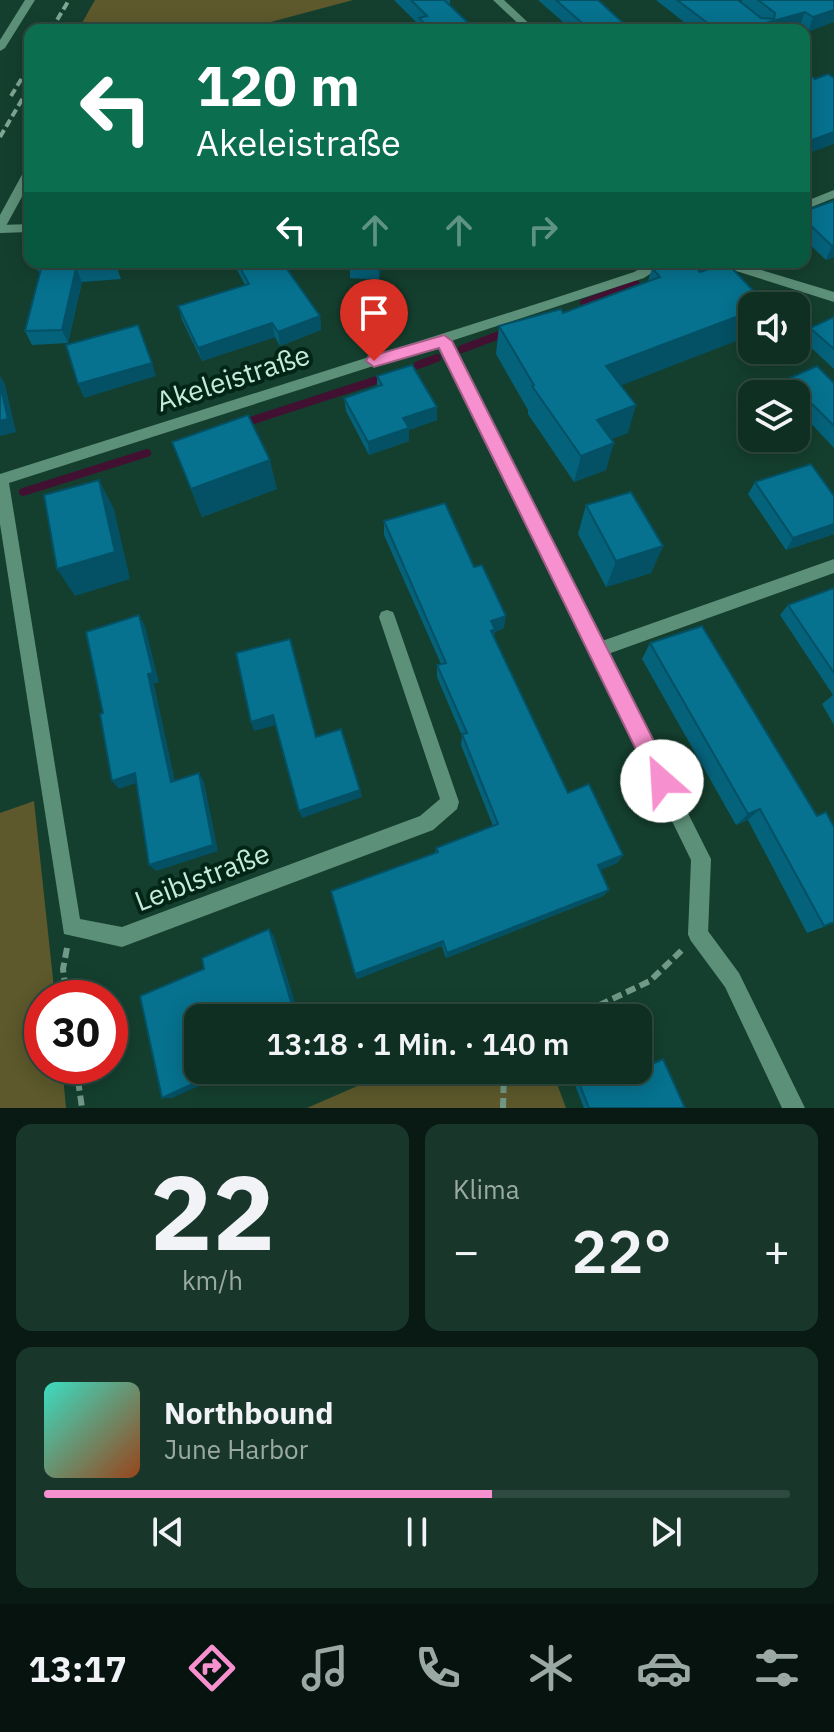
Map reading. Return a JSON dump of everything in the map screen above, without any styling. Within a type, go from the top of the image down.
[{"type":"street","points":[[0,48],[30,0]]},
{"type":"street","points":[[498,0],[524,24]]},
{"type":"street","points":[[24,182],[0,228],[24,228]]},
{"type":"street","points":[[810,204],[834,194]]},
{"type":"street","name":"Akeleistraße","points":[[0,480],[286,387],[444,341],[639,275],[651,268]]},
{"type":"street","points":[[740,268],[834,297]]},
{"type":"street","points":[[444,341],[701,859],[698,934],[732,980],[794,1108]]},
{"type":"street","points":[[0,480],[71,927]]},
{"type":"street","points":[[598,650],[834,566]]},
{"type":"street","name":"Leiblstraße","points":[[71,927],[122,937],[426,823],[450,802],[387,617]]},
{"type":"path","points":[[65,980],[63,969],[71,927]]},
{"type":"path","points":[[602,1004],[650,981],[698,934]]},
{"type":"path","points":[[79,1084],[82,1108]]},
{"type":"path","points":[[503,1108],[504,1084]]},
{"type":"shaded area","points":[[95,0],[353,0],[263,24],[81,24]]},
{"type":"shaded area","points":[[34,801],[53,980],[24,980],[24,1084],[64,1084],[66,1108],[0,1108],[0,813]]},
{"type":"shaded area","points":[[362,1084],[557,1084],[566,1108],[307,1108]]},
{"type":"building","points":[[411,0],[444,0],[470,24],[425,24],[419,18],[427,16]]},
{"type":"building","points":[[556,0],[598,0],[624,24],[583,24]]},
{"type":"building","points":[[677,0],[738,0],[761,18],[774,19],[775,13],[758,0],[834,0],[834,10],[813,17],[805,12],[762,24],[709,24]]},
{"type":"building","points":[[828,74],[834,78],[834,132],[810,141],[810,75],[815,79]]},
{"type":"building","points":[[834,201],[834,245],[810,225],[810,209]]},
{"type":"building","points":[[76,268],[62,330],[25,331],[41,269],[37,269]]},
{"type":"building","points":[[240,268],[286,268],[320,316],[278,332],[272,323],[198,348],[178,306],[249,284]]},
{"type":"building","points":[[652,268],[696,268],[700,272],[712,268],[732,268],[755,292],[738,292],[738,316],[606,366],[636,405],[597,420],[614,443],[581,456],[532,386],[499,326],[561,309],[563,313],[660,277]]},
{"type":"building","points":[[834,317],[834,349],[810,328]]},
{"type":"building","points":[[138,325],[152,363],[78,384],[66,345]]},
{"type":"building","points":[[412,365],[437,407],[403,418],[409,428],[368,442],[344,398],[382,385],[377,376]]},
{"type":"building","points":[[817,366],[834,383],[834,426],[810,405],[810,380],[785,380]]},
{"type":"building","points":[[0,384],[8,419],[0,421]]},
{"type":"building","points":[[248,415],[270,460],[191,489],[172,442]]},
{"type":"building","points":[[811,464],[834,496],[834,524],[793,538],[755,482]]},
{"type":"building","points":[[99,480],[115,552],[57,569],[44,495]]},
{"type":"building","points":[[631,492],[663,546],[616,561],[586,505]]},
{"type":"building","points":[[445,503],[474,567],[482,565],[506,616],[491,621],[495,629],[491,631],[568,793],[589,784],[623,855],[598,865],[609,890],[447,953],[443,941],[355,974],[331,891],[438,852],[436,848],[498,824],[462,734],[467,733],[437,665],[446,663],[384,521]]},
{"type":"building","points":[[834,588],[834,673],[788,605]]},
{"type":"building","points":[[139,615],[153,673],[148,674],[171,782],[199,773],[213,845],[149,865],[135,773],[112,781],[100,714],[103,713],[86,632]]},
{"type":"building","points":[[702,626],[817,816],[826,812],[834,827],[834,922],[824,926],[760,809],[748,814],[650,643]]},
{"type":"building","points":[[290,639],[316,737],[341,729],[360,790],[299,811],[273,715],[251,722],[236,653]]},
{"type":"building","points":[[269,929],[292,1004],[184,1004],[184,1084],[192,1084],[162,1098],[140,996],[204,969],[202,958]]},
{"type":"building","points":[[663,1059],[685,1108],[589,1108],[580,1084],[652,1084],[652,1064]]},
{"type":"waterway","points":[[584,303],[636,284]]},
{"type":"waterway","points":[[462,349],[507,332]]},
{"type":"waterway","points":[[418,365],[437,358]]},
{"type":"waterway","points":[[241,424],[386,377]]},
{"type":"waterway","points":[[23,492],[147,453]]},
{"type":"railway","points":[[55,24],[69,0]]},
{"type":"railway","points":[[11,96],[24,75]]},
{"type":"railway","points":[[0,137],[24,96]]},
{"type":"route","points":[[374,361],[444,341],[662,781]]}]
